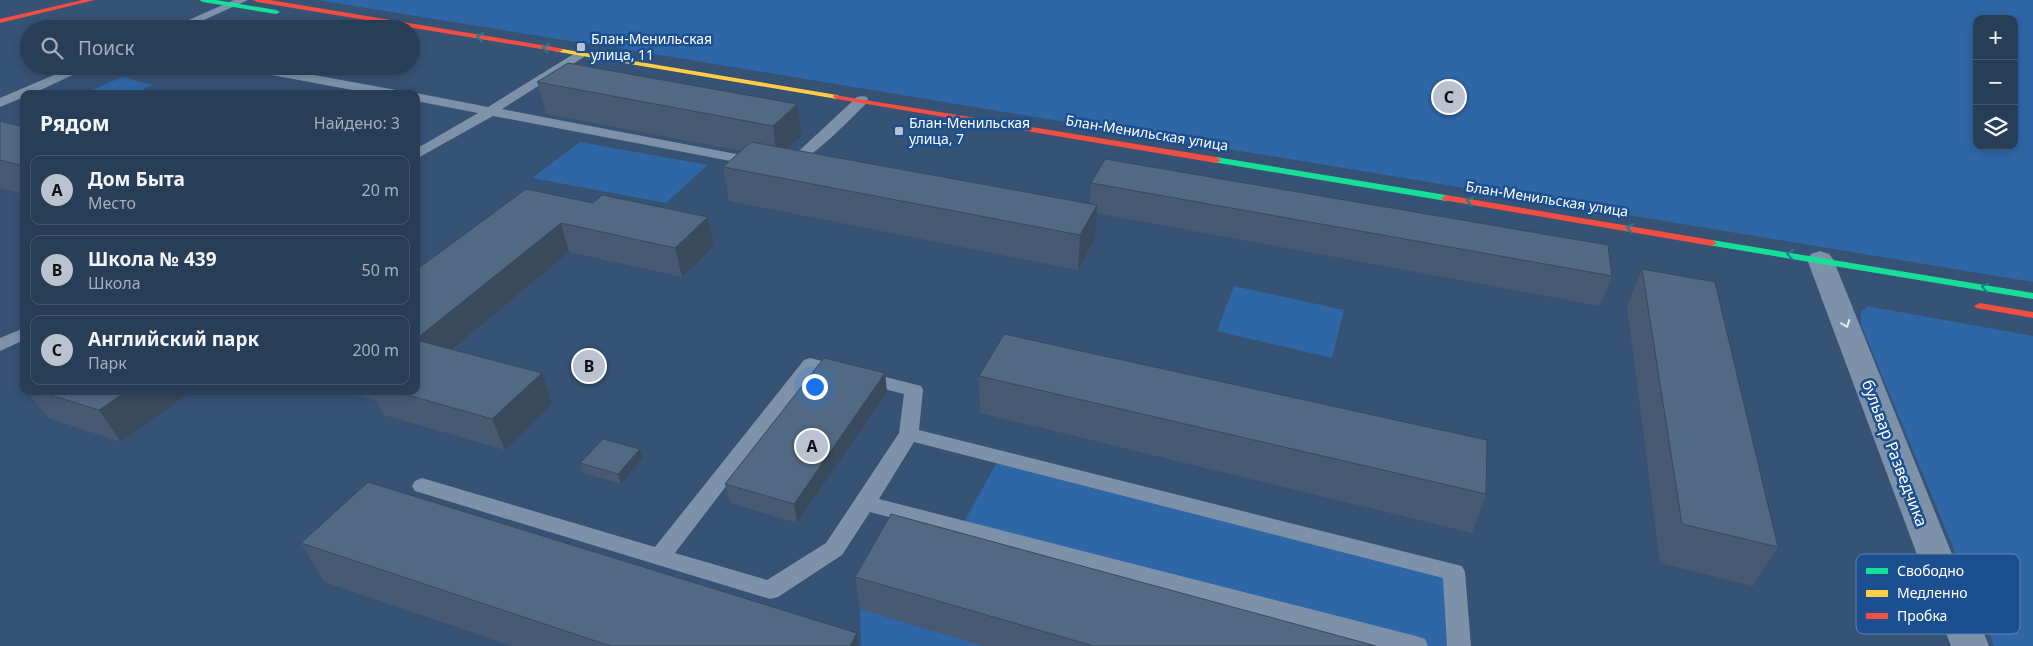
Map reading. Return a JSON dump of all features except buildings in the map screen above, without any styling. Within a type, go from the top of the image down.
[{"type":"street","points":[[0,14],[58,0]]},
{"type":"street","points":[[0,21],[91,0]]},
{"type":"street","points":[[203,0],[318,20]]},
{"type":"street","name":"Блан-Менильская улица","points":[[257,0],[377,20]]},
{"type":"street","name":"Блан-Менильская улица","points":[[420,27],[862,100],[1824,273],[2033,296]]},
{"type":"street","points":[[420,38],[946,127]]},
{"type":"street","name":"бульвар Разведчика","points":[[1824,273],[1934,554]]},
{"type":"street","points":[[1965,303],[2033,315]]},
{"type":"street","name":"бульвар Разведчика","points":[[1965,634],[1970,646]]},
{"type":"lane","points":[[195,20],[243,0]]},
{"type":"lane","points":[[420,149],[491,111],[580,54]]},
{"type":"lane","points":[[30,90],[65,75]]},
{"type":"lane","points":[[293,75],[374,90]]},
{"type":"lane","points":[[0,103],[20,94]]},
{"type":"lane","points":[[420,98],[780,166],[806,152],[862,100]]},
{"type":"lane","points":[[0,345],[20,335]]},
{"type":"lane","points":[[422,486],[770,590],[834,549],[909,434],[914,390],[810,364],[660,556]]},
{"type":"lane","points":[[909,434],[1454,572],[1459,646]]},
{"type":"lane","points":[[865,503],[1416,646]]},
{"type":"shaded area","points":[[317,0],[2033,0],[2033,282],[618,48],[622,44],[597,40],[588,44]]},
{"type":"shaded area","points":[[122,77],[153,85],[142,90],[91,90]]},
{"type":"shaded area","points":[[580,142],[708,165],[666,203],[532,178]]},
{"type":"shaded area","points":[[1234,286],[1344,310],[1332,358],[1217,331]]},
{"type":"shaded area","points":[[1867,306],[2033,336],[2033,646],[1994,646],[1989,634],[2020,634],[2020,554],[1956,554],[1861,325],[1861,312]]},
{"type":"shaded area","points":[[1000,457],[1454,572],[1459,646],[1416,646],[961,527]]},
{"type":"shaded area","points":[[860,609],[984,646],[861,646]]},
{"type":"traffic: fast","points":[[203,0],[276,12]]},
{"type":"traffic: fast","points":[[1216,160],[1446,198]]},
{"type":"traffic: fast","points":[[1712,243],[2033,296]]},
{"type":"traffic: slow","points":[[559,50],[837,97]]},
{"type":"traffic: jam","points":[[0,21],[91,0]]},
{"type":"traffic: jam","points":[[257,0],[378,20]]},
{"type":"traffic: jam","points":[[420,27],[559,50]]},
{"type":"traffic: jam","points":[[837,97],[1216,160]]},
{"type":"traffic: jam","points":[[1446,198],[1712,243]]},
{"type":"traffic: jam","points":[[1980,306],[2033,315]]},
{"type":"place","name":"Блан-Менильская улица, 11","points":[[581,47]]},
{"type":"place","name":"Английский парк","points":[[1449,97]]},
{"type":"place","name":"Блан-Менильская улица, 7","points":[[899,131]]},
{"type":"place","name":"Школа № 439","points":[[589,366]]},
{"type":"place","name":"Дом Быта","points":[[812,446]]}]
